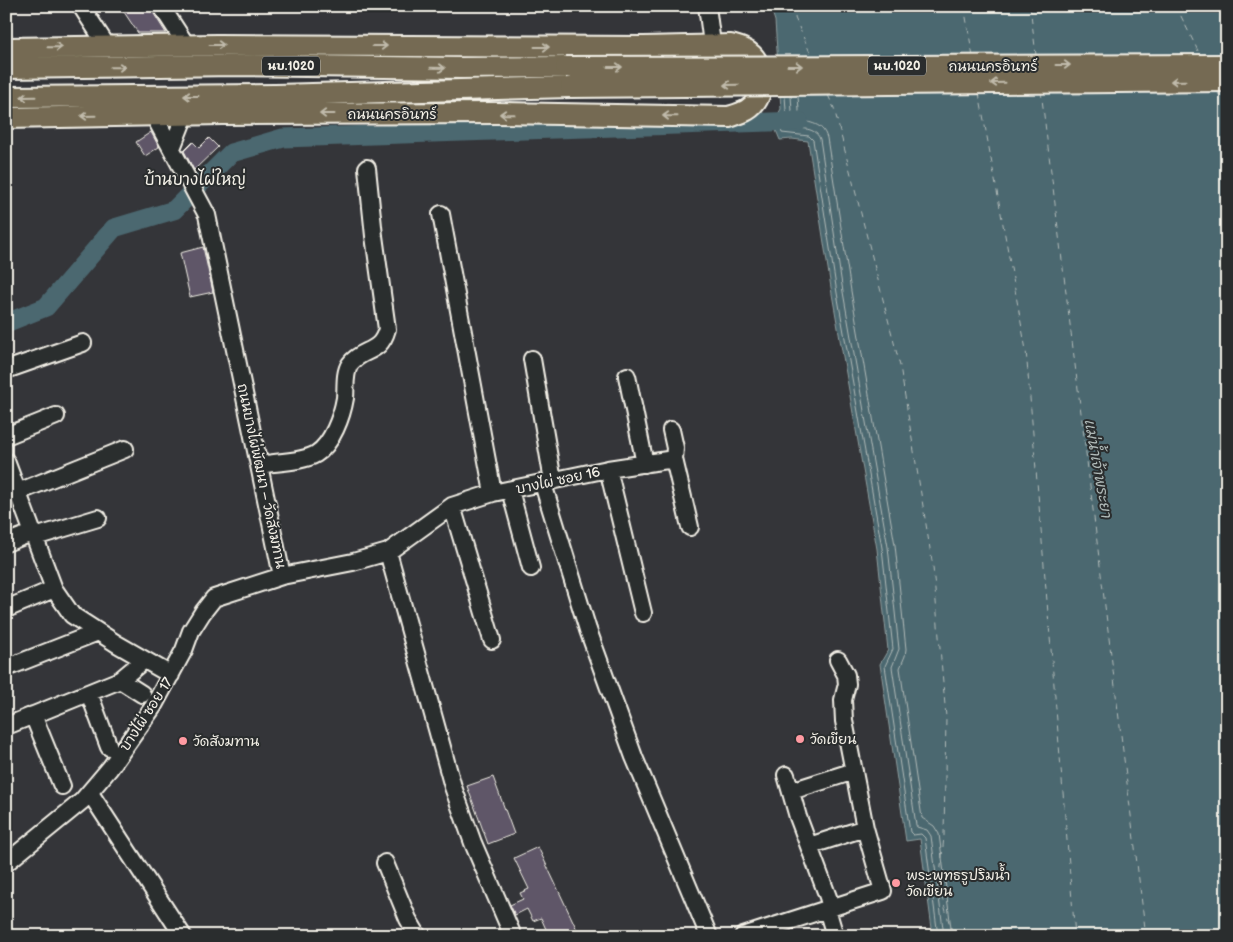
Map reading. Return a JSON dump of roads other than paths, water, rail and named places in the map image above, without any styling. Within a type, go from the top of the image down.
[{"type":"main road","name":"ถนนนครอินทร์","points":[[6,48],[107,46],[644,47],[712,44],[731,45],[745,50],[757,62],[762,75],[761,88],[755,102],[748,110],[729,117],[498,114],[185,115],[6,118]]},
{"type":"main road","name":"ถนนนครอินทร์","points":[[10,67],[227,65],[461,68],[1227,65]]},
{"type":"main road","name":"ถนนนครอินทร์","points":[[6,98],[275,95],[471,88],[1227,81]]},
{"type":"main road","points":[[206,115],[275,95]]},
{"type":"street","points":[[82,6],[107,46]]},
{"type":"street","points":[[161,6],[187,46]]},
{"type":"street","points":[[707,6],[712,44]]},
{"type":"street","points":[[172,148],[185,115]]},
{"type":"street","name":"ถนนบางไผ่พัฒนา – วัดสังฆทาน","points":[[154,116],[207,215],[282,576],[353,562],[388,552]]},
{"type":"street","points":[[260,465],[315,454],[325,445],[339,422],[345,397],[347,372],[350,365],[356,358],[377,347],[384,339],[387,329],[367,168]]},
{"type":"street","points":[[441,214],[493,493]]},
{"type":"street","points":[[6,370],[84,343]]},
{"type":"street","points":[[532,359],[548,482],[588,630],[634,757],[709,936]]},
{"type":"street","points":[[627,376],[645,464]]},
{"type":"street","points":[[6,436],[56,416]]},
{"type":"street","points":[[670,430],[674,448],[674,459],[690,527]]},
{"type":"street","points":[[13,487],[125,449]]},
{"type":"street","name":"บางไผ่ ซอย 16","points":[[388,552],[452,506],[493,493],[608,469],[674,459]]},
{"type":"street","points":[[6,462],[13,487],[35,535],[54,589],[72,615],[171,675]]},
{"type":"street","points":[[608,469],[643,613]]},
{"type":"street","points":[[510,490],[531,568]]},
{"type":"street","points":[[452,506],[492,640]]},
{"type":"street","points":[[6,544],[98,518]]},
{"type":"street","points":[[388,552],[453,787],[473,843],[513,936]]},
{"type":"street","name":"บางไผ่ ซอย 17","points":[[6,863],[90,793],[110,768],[154,708],[184,650],[191,631],[211,600],[282,576]]},
{"type":"street","points":[[6,609],[54,589]]},
{"type":"street","points":[[6,668],[98,632]]},
{"type":"street","points":[[9,725],[120,680],[144,660]]},
{"type":"street","points":[[743,936],[883,891],[865,828],[844,721],[843,700],[847,684],[846,675],[838,660]]},
{"type":"street","points":[[120,680],[142,694]]},
{"type":"street","points":[[89,693],[109,747]]},
{"type":"street","points":[[33,715],[62,786]]},
{"type":"street","points":[[791,791],[854,772]]},
{"type":"street","points":[[786,774],[809,846],[828,897],[834,936]]},
{"type":"street","points":[[90,793],[183,936]]},
{"type":"street","points":[[809,846],[865,828]]},
{"type":"street","points":[[385,864],[408,918],[418,936]]},
{"type":"water","name":"แม่น้ำเจ้าพระยา","points":[[770,6],[1227,6],[1227,936],[933,936],[920,839],[906,841],[880,664],[888,650],[877,549],[832,294],[808,141],[780,140],[773,123],[781,109],[775,21]]},
{"type":"waterway","points":[[6,323],[46,307],[114,228],[174,210],[231,153],[283,138],[799,121]]},
{"type":"place","name":"วัดเขียน","points":[[800,739]]},
{"type":"place","name":"วัดสังฆทาน","points":[[183,741]]},
{"type":"place","name":"พระพุทธรูปริมน้ำ วัดเขียน","points":[[896,883]]},
{"type":"district","name":"บ้านบางไผ่ใหญ่","points":[[195,179]]}]
